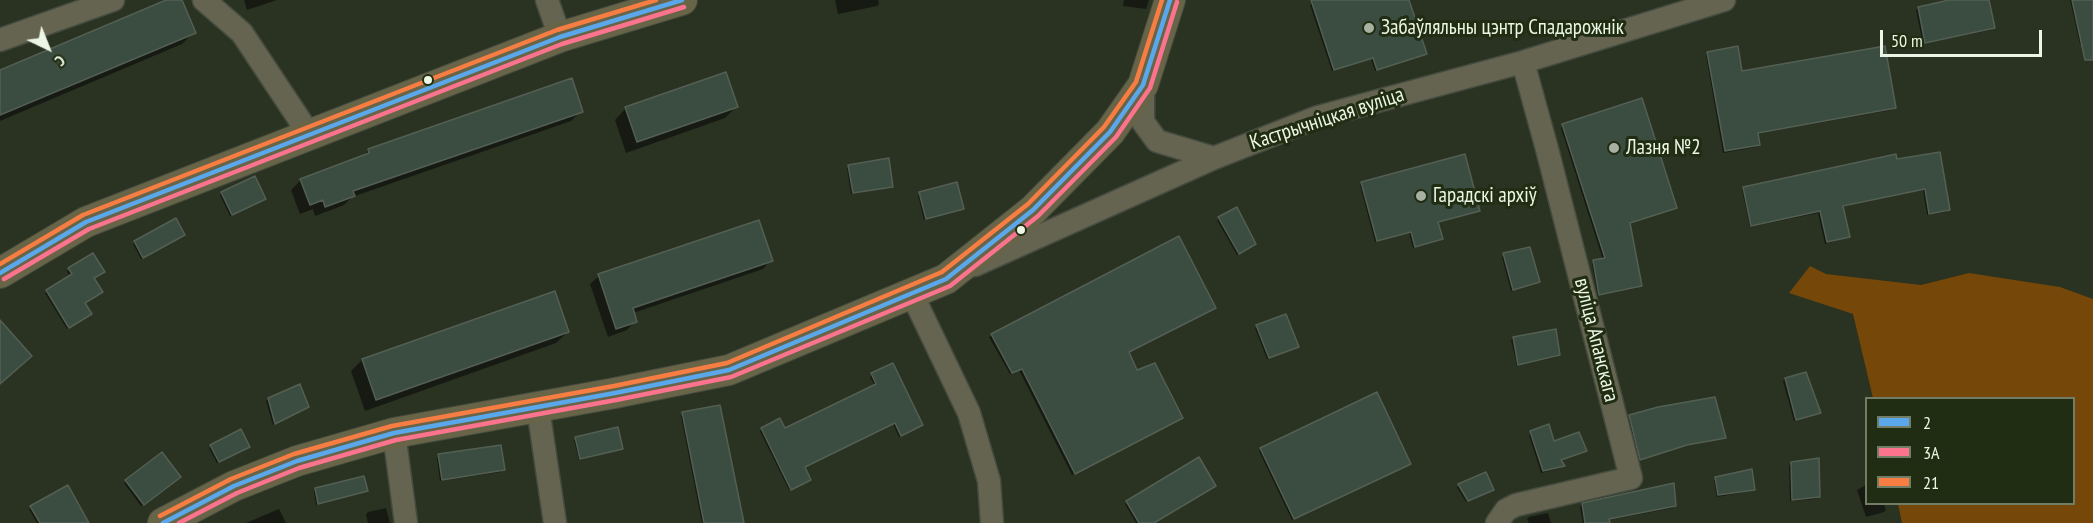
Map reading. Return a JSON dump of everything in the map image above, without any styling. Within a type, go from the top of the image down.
[{"type":"main road","points":[[0,273],[86,222],[560,38],[682,0]]},
{"type":"main road","points":[[163,523],[234,486],[297,461],[394,433],[538,408],[729,370],[946,279],[1033,210],[1110,132],[1143,85],[1170,0]]},
{"type":"street","points":[[0,40],[113,0]]},
{"type":"street","points":[[204,0],[242,33],[309,134]]},
{"type":"street","points":[[547,0],[560,38]]},
{"type":"street","name":"Кастрычніцкая вуліца","points":[[946,279],[1214,158],[1318,117],[1460,77],[1523,62],[1724,0]]},
{"type":"street","name":"вуліца Апанскага","points":[[1497,523],[1506,510],[1516,505],[1631,478],[1523,62]]},
{"type":"street","points":[[1143,85],[1143,122],[1157,141],[1214,158]]},
{"type":"street","points":[[912,294],[969,413],[989,481],[992,523]]},
{"type":"street","points":[[538,408],[555,523]]},
{"type":"street","points":[[394,433],[406,523]]},
{"type":"shaded area","points":[[1810,266],[1826,274],[1921,285],[1969,273],[2060,287],[2093,299],[2093,523],[1902,523],[1898,505],[2075,505],[2075,397],[1873,397],[1853,314],[1789,293]]},
{"type":"building","points":[[166,0],[182,0],[196,33],[0,115],[0,70]]},
{"type":"building","name":"Забаўляльны цэнтр Спадарожнік","points":[[1311,0],[1409,0],[1427,54],[1377,70],[1373,58],[1334,70]]},
{"type":"building","points":[[1949,0],[1989,0],[1995,28],[1925,43],[1918,7]]},
{"type":"building","points":[[2072,0],[2093,0],[2093,60],[2085,60]]},
{"type":"building","points":[[1738,46],[1742,71],[1885,46],[1896,108],[1758,133],[1760,145],[1725,151],[1707,52]]},
{"type":"building","points":[[726,72],[738,107],[637,142],[625,107]]},
{"type":"building","points":[[572,78],[583,112],[353,191],[355,196],[325,207],[323,200],[310,205],[300,179],[369,153],[368,149]]},
{"type":"building","name":"Лазня №2","points":[[1642,98],[1677,208],[1630,223],[1642,286],[1599,295],[1593,260],[1605,258],[1562,124]]},
{"type":"building","points":[[1940,152],[1950,210],[1929,214],[1925,189],[1843,206],[1850,237],[1827,242],[1820,211],[1751,226],[1743,187],[1896,154],[1897,159]]},
{"type":"building","name":"Гарадскі архіў","points":[[1465,154],[1480,211],[1438,222],[1443,239],[1415,247],[1411,232],[1377,241],[1361,182]]},
{"type":"building","points":[[889,158],[893,187],[853,193],[848,165]]},
{"type":"building","points":[[255,176],[266,199],[232,215],[221,192]]},
{"type":"building","points":[[957,182],[964,209],[926,219],[919,192]]},
{"type":"building","points":[[1237,207],[1256,244],[1239,254],[1218,217]]},
{"type":"building","points":[[176,218],[185,235],[143,258],[134,241]]},
{"type":"building","points":[[759,220],[773,261],[633,308],[637,322],[616,329],[598,274]]},
{"type":"building","points":[[1179,236],[1216,308],[1129,352],[1137,370],[1155,363],[1183,418],[1075,474],[1022,369],[1012,373],[991,334]]},
{"type":"building","points":[[1530,247],[1540,282],[1513,290],[1503,253]]},
{"type":"building","points":[[93,253],[105,272],[94,278],[103,292],[85,303],[92,314],[69,328],[46,290],[72,274],[68,268]]},
{"type":"building","points":[[555,291],[569,332],[376,400],[362,359]]},
{"type":"building","points":[[1286,314],[1299,347],[1269,358],[1256,325]]},
{"type":"building","points":[[0,320],[32,356],[0,384]]},
{"type":"building","points":[[1556,329],[1560,355],[1518,365],[1513,337]]},
{"type":"building","points":[[893,363],[923,425],[901,436],[895,423],[805,467],[811,480],[791,490],[761,428],[780,418],[785,428],[876,384],[871,373]]},
{"type":"building","points":[[1806,372],[1821,413],[1796,420],[1785,378]]},
{"type":"building","points":[[300,384],[309,407],[275,424],[268,398]]},
{"type":"building","points":[[1377,392],[1411,464],[1294,519],[1260,448]]},
{"type":"building","points":[[1715,397],[1726,438],[1687,445],[1640,460],[1629,415],[1658,407]]},
{"type":"building","points":[[720,405],[744,523],[704,523],[682,412]]},
{"type":"building","points":[[1549,424],[1554,441],[1579,432],[1587,451],[1561,460],[1565,466],[1543,471],[1530,431]]},
{"type":"building","points":[[618,427],[623,449],[580,459],[575,437]]},
{"type":"building","points":[[241,429],[250,447],[219,462],[210,445]]},
{"type":"building","points":[[501,445],[505,470],[442,480],[438,454]]},
{"type":"building","points":[[162,452],[181,477],[144,505],[125,480]]},
{"type":"building","points":[[1199,457],[1216,486],[1154,523],[1139,523],[1126,501]]},
{"type":"building","points":[[1819,458],[1820,497],[1792,500],[1791,462]]},
{"type":"building","points":[[1752,469],[1755,490],[1718,495],[1715,477]]},
{"type":"building","points":[[1486,472],[1494,490],[1468,501],[1458,484]]},
{"type":"building","points":[[364,476],[368,491],[318,504],[315,488]]},
{"type":"building","points":[[1674,483],[1676,506],[1609,519],[1610,523],[1585,523],[1582,503]]},
{"type":"building","points":[[68,485],[89,523],[40,523],[30,506]]},
{"type":"transit line","name":"21","points":[[0,264],[83,215],[557,30],[656,0]]},
{"type":"transit line","name":"2","points":[[0,273],[86,222],[560,37],[682,0]]},
{"type":"transit line","name":"21","points":[[160,516],[231,479],[294,454],[392,426],[727,363],[942,272],[1028,204],[1104,127],[1136,82],[1162,0]]},
{"type":"transit line","name":"2","points":[[163,523],[234,486],[297,461],[394,433],[729,370],[946,279],[1033,210],[1110,132],[1143,85],[1170,0]]},
{"type":"transit line","name":"3А","points":[[179,523],[237,493],[299,468],[396,440],[731,377],[950,286],[1038,216],[1116,137],[1150,88],[1177,2]]},
{"type":"transit line","name":"3А","points":[[4,279],[89,229],[562,44],[684,7]]},
{"type":"place","name":"Забаўляльны цэнтр Спадарожнік","points":[[1369,28]]},
{"type":"place","name":"Лазня №2","points":[[1614,148]]},
{"type":"place","name":"Гарадскі архіў","points":[[1421,196]]}]
